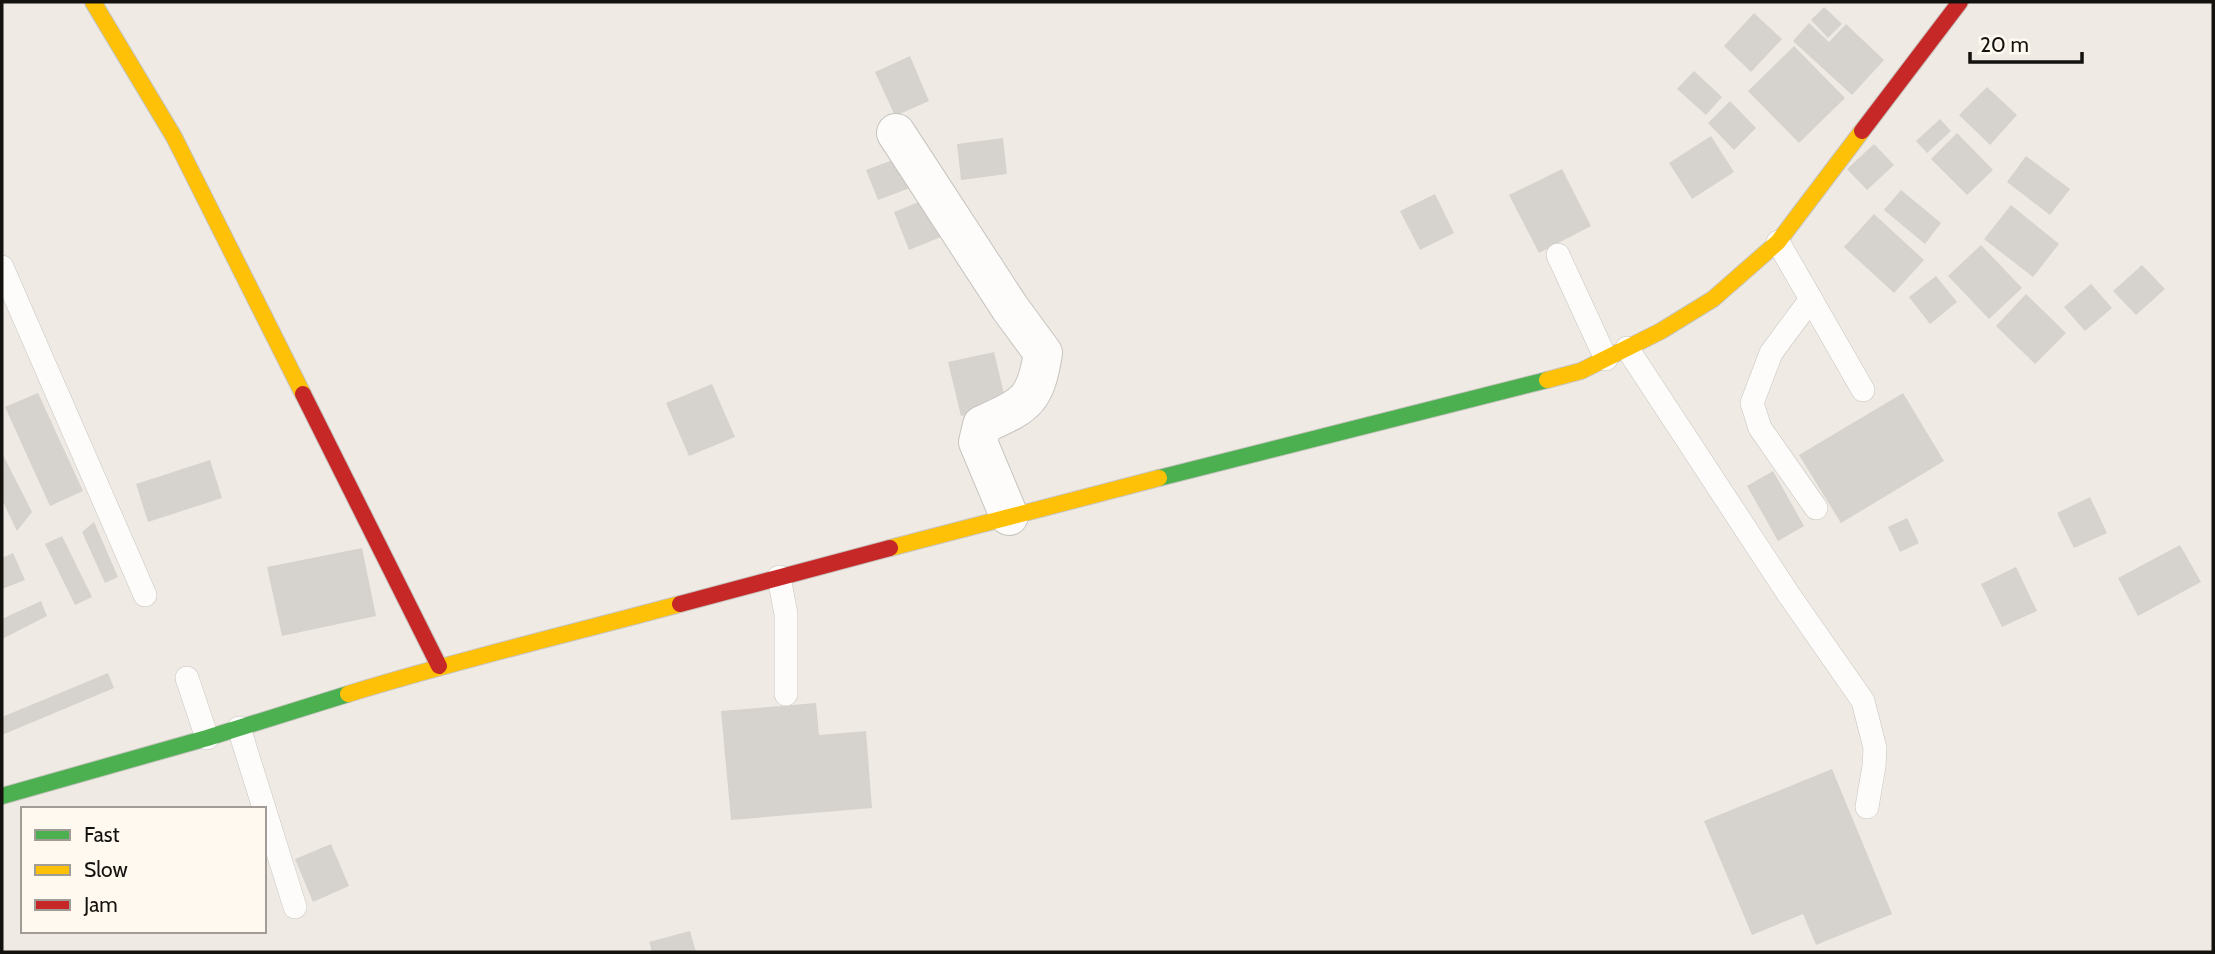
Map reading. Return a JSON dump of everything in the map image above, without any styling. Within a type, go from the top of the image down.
[{"type":"street","points":[[93,2],[174,136],[439,666]]},
{"type":"street","points":[[2,796],[207,738],[439,666],[1009,516],[1581,371],[1661,331],[1713,299],[1778,242],[1960,2]]},
{"type":"street","points":[[896,133],[1010,308],[1043,353],[1039,380],[1022,406],[982,425],[978,442],[1009,516]]},
{"type":"lane","points":[[1778,242],[1863,390]]},
{"type":"lane","points":[[1558,255],[1606,359]]},
{"type":"lane","points":[[2,267],[145,595]]},
{"type":"lane","points":[[1811,299],[1771,353],[1752,403],[1760,428],[1816,508]]},
{"type":"lane","points":[[1628,348],[1789,595],[1863,701],[1875,748],[1867,807]]},
{"type":"lane","points":[[779,577],[786,614],[786,694]]},
{"type":"lane","points":[[187,678],[207,738]]},
{"type":"lane","points":[[239,728],[264,807]]},
{"type":"lane","points":[[266,814],[295,907]]},
{"type":"building","points":[[1824,7],[1842,24],[1828,38],[1811,20]]},
{"type":"building","points":[[1754,13],[1782,39],[1751,72],[1724,46]]},
{"type":"building","points":[[1809,23],[1829,42],[1846,24],[1884,60],[1852,95],[1793,41]]},
{"type":"building","points":[[1794,46],[1845,98],[1799,143],[1748,91]]},
{"type":"building","points":[[910,56],[929,101],[895,116],[875,72]]},
{"type":"building","points":[[1694,71],[1722,97],[1706,115],[1677,89]]},
{"type":"building","points":[[1987,87],[2017,115],[1990,145],[1959,115]]},
{"type":"building","points":[[1730,101],[1756,128],[1734,150],[1708,123]]},
{"type":"building","points":[[1940,119],[1951,131],[1927,153],[1916,141]]},
{"type":"building","points":[[1957,133],[1993,170],[1967,195],[1931,159]]},
{"type":"building","points":[[1711,136],[1734,172],[1692,199],[1669,163]]},
{"type":"building","points":[[1003,138],[1007,174],[961,180],[957,144]]},
{"type":"building","points":[[1874,144],[1894,165],[1867,190],[1847,169]]},
{"type":"building","points":[[2026,156],[2070,189],[2050,215],[2007,182]]},
{"type":"building","points":[[898,158],[910,188],[878,200],[866,170]]},
{"type":"building","points":[[1562,169],[1591,226],[1539,253],[1509,195]]},
{"type":"building","points":[[1901,190],[1941,223],[1925,244],[1884,210]]},
{"type":"building","points":[[1435,194],[1454,233],[1420,250],[1400,211]]},
{"type":"building","points":[[926,199],[941,237],[909,250],[894,212]]},
{"type":"building","points":[[2011,205],[2059,244],[2033,277],[1984,239]]},
{"type":"building","points":[[1874,214],[1924,260],[1894,293],[1844,247]]},
{"type":"building","points":[[1981,245],[2022,288],[1989,319],[1948,276]]},
{"type":"building","points":[[2142,265],[2165,289],[2136,315],[2113,291]]},
{"type":"building","points":[[1936,276],[1957,302],[1930,324],[1909,297]]},
{"type":"building","points":[[2091,284],[2112,308],[2085,331],[2064,307]]},
{"type":"building","points":[[2026,294],[2066,333],[2035,364],[1996,326]]},
{"type":"building","points":[[994,352],[1007,406],[961,416],[948,362]]},
{"type":"building","points":[[712,384],[735,437],[689,456],[666,403]]},
{"type":"building","points":[[38,393],[83,491],[50,506],[5,407]]},
{"type":"building","points":[[1903,393],[1944,461],[1841,523],[1799,455]]},
{"type":"building","points":[[2,453],[32,512],[17,531],[2,500]]},
{"type":"building","points":[[210,460],[222,498],[148,522],[136,484]]},
{"type":"building","points":[[1773,471],[1804,526],[1778,541],[1747,486]]},
{"type":"building","points":[[2090,497],[2107,533],[2074,548],[2057,513]]},
{"type":"building","points":[[1907,518],[1919,543],[1900,552],[1888,527]]},
{"type":"building","points":[[94,522],[118,577],[105,583],[82,532]]},
{"type":"building","points":[[62,536],[92,597],[75,605],[45,544]]},
{"type":"building","points":[[2180,545],[2201,582],[2138,616],[2118,578]]},
{"type":"building","points":[[362,548],[376,616],[282,636],[267,567]]},
{"type":"building","points":[[13,553],[25,580],[2,589],[2,558]]},
{"type":"building","points":[[2016,567],[2037,611],[2002,627],[1981,584]]},
{"type":"building","points":[[41,601],[47,616],[2,639],[2,619]]},
{"type":"building","points":[[108,673],[114,688],[2,735],[2,717]]},
{"type":"building","points":[[816,703],[819,735],[866,731],[872,808],[731,820],[721,711]]},
{"type":"building","points":[[1832,769],[1892,914],[1816,945],[1803,914],[1752,935],[1704,821]]},
{"type":"building","points":[[331,844],[349,886],[313,902],[295,859]]},
{"type":"building","points":[[690,931],[696,952],[652,952],[649,942]]},
{"type":"traffic: fast","points":[[1159,478],[1547,380]]},
{"type":"traffic: fast","points":[[2,796],[207,738],[348,694]]},
{"type":"traffic: slow","points":[[93,2],[174,137],[303,394]]},
{"type":"traffic: slow","points":[[1547,380],[1581,371],[1661,331],[1713,299],[1778,242],[1862,131]]},
{"type":"traffic: slow","points":[[890,548],[1159,478]]},
{"type":"traffic: slow","points":[[348,694],[472,658],[680,604]]},
{"type":"traffic: jam","points":[[1862,131],[1960,2]]},
{"type":"traffic: jam","points":[[303,394],[439,666]]},
{"type":"traffic: jam","points":[[680,604],[890,548]]}]
